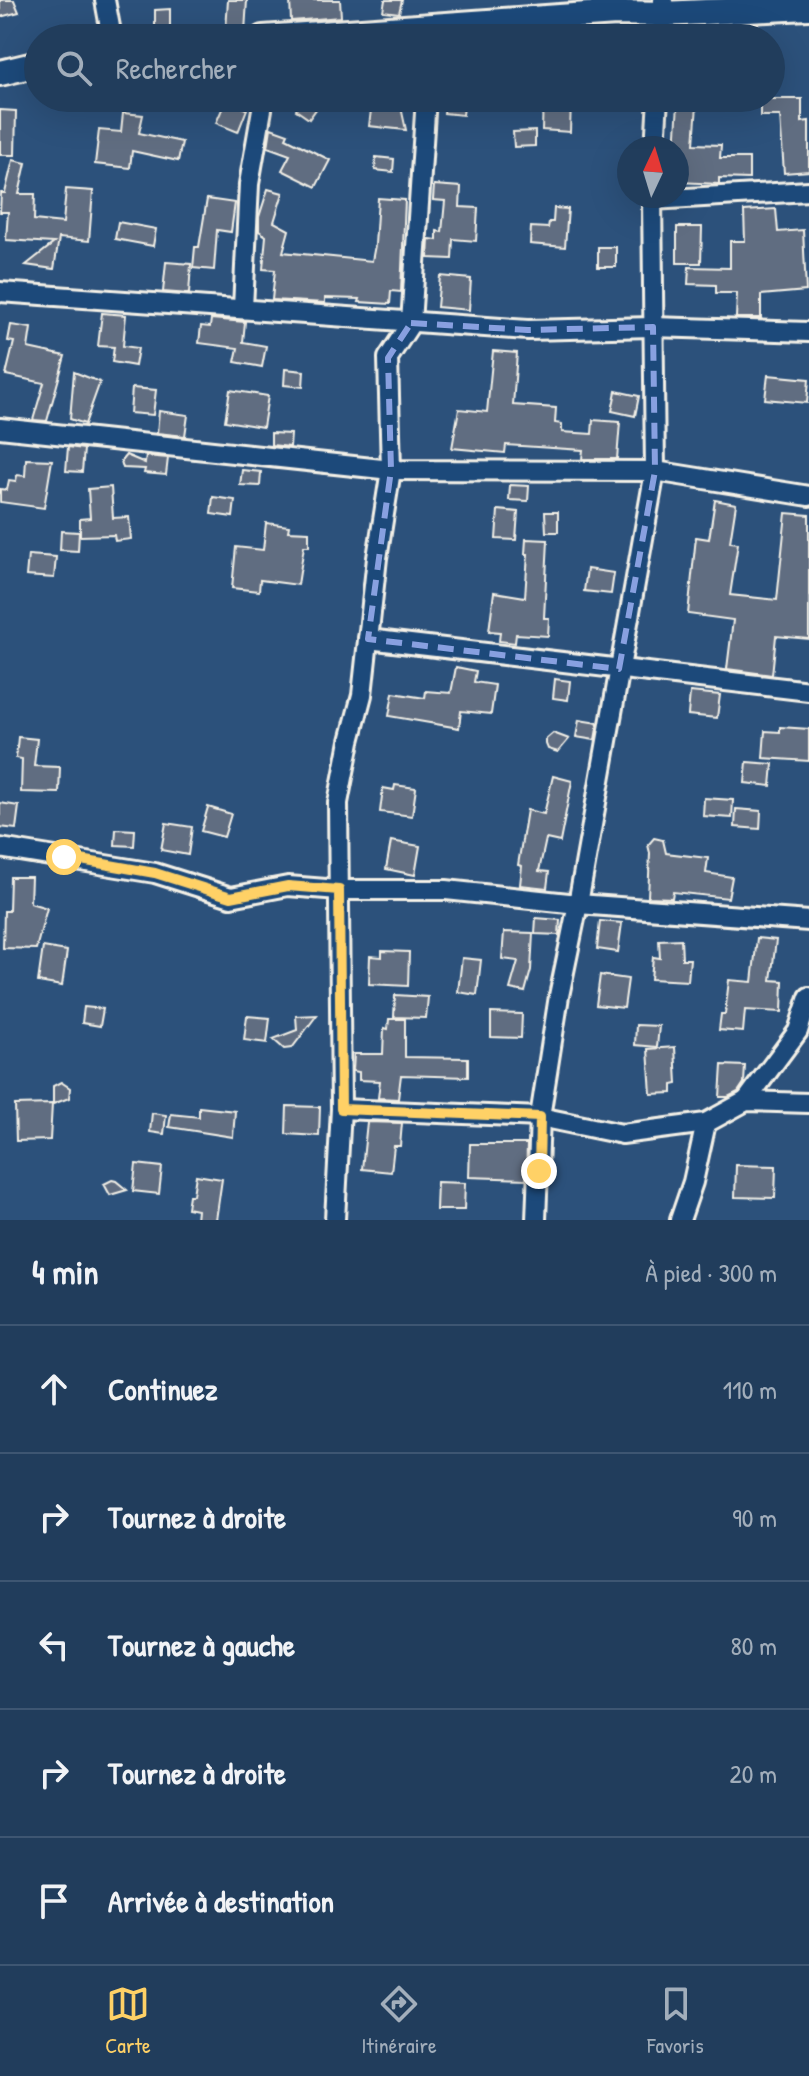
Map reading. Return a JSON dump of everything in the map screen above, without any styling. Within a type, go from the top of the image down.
[{"type":"street","points":[[105,0],[109,24]]},
{"type":"street","points":[[509,24],[616,13],[663,17],[809,7]]},
{"type":"street","points":[[0,73],[24,67]]},
{"type":"street","points":[[243,308],[249,184],[262,112]]},
{"type":"street","points":[[335,1219],[341,1109],[338,803],[362,695],[391,470],[388,358],[411,323],[425,112]]},
{"type":"street","points":[[656,136],[657,112]]},
{"type":"street","points":[[689,196],[809,191]]},
{"type":"street","points":[[536,1220],[540,1117],[559,996],[655,471],[652,208]]},
{"type":"street","points":[[0,292],[528,330],[653,327],[809,332]]},
{"type":"street","points":[[0,428],[391,470],[655,471],[809,496]]},
{"type":"street","points":[[368,639],[809,691]]},
{"type":"street","points":[[0,848],[155,873],[231,897],[288,886],[339,890],[446,890],[578,904],[809,921]]},
{"type":"street","points":[[341,1109],[540,1117],[622,1134],[706,1123],[746,1101],[798,1031],[809,997]]},
{"type":"street","points":[[746,1101],[809,1103]]},
{"type":"street","points":[[680,1220],[693,1182],[706,1123]]},
{"type":"highlighted area","points":[[411,323],[528,330],[653,327],[655,471],[619,669],[368,639],[391,470],[388,358]]},
{"type":"building","points":[[0,0],[14,0],[19,12],[0,17]]},
{"type":"building","points":[[228,0],[247,0],[246,24],[226,24]]},
{"type":"building","points":[[290,0],[340,0],[341,17],[291,21]]},
{"type":"building","points":[[385,0],[402,0],[399,13],[383,11]]},
{"type":"building","points":[[170,9],[170,24],[155,24],[155,10]]},
{"type":"building","points":[[785,99],[802,99],[802,122],[809,121],[809,171],[784,173],[780,116],[760,116],[760,112],[785,112]]},
{"type":"building","points":[[0,110],[16,111],[15,155],[0,155]]},
{"type":"building","points":[[221,112],[246,112],[238,132],[216,123]]},
{"type":"building","points":[[299,112],[314,112],[309,119]]},
{"type":"building","points":[[371,112],[402,112],[406,130],[369,126]]},
{"type":"building","points":[[543,112],[571,112],[570,132],[542,130]]},
{"type":"building","points":[[677,112],[696,112],[694,144],[721,145],[720,158],[749,158],[749,179],[719,178],[719,184],[689,182],[689,136],[676,136]]},
{"type":"building","points":[[123,113],[143,115],[139,133],[182,142],[178,161],[132,151],[130,168],[95,164],[99,130],[121,132]]},
{"type":"building","points":[[271,128],[288,134],[286,138],[330,160],[316,187],[282,170],[290,155],[268,147]]},
{"type":"building","points":[[535,131],[535,146],[514,147],[513,132]]},
{"type":"building","points":[[376,157],[394,159],[393,172],[375,170]]},
{"type":"building","points":[[13,160],[26,163],[19,194],[35,194],[34,220],[63,223],[66,189],[93,191],[89,241],[59,238],[54,269],[26,265],[54,243],[6,240],[8,212],[0,212],[1,193],[5,193]]},
{"type":"building","points":[[434,185],[461,187],[460,207],[478,208],[476,241],[453,239],[452,259],[428,258],[429,239],[437,240],[437,231],[442,232],[445,201],[433,200]]},
{"type":"building","points":[[268,189],[283,193],[274,222],[289,230],[283,252],[372,261],[378,198],[405,200],[401,292],[391,291],[390,304],[359,302],[360,299],[325,298],[325,303],[272,300],[275,270],[263,269],[266,236],[259,231],[259,217]]},
{"type":"building","points":[[207,199],[235,203],[231,232],[217,230],[214,270],[193,268]]},
{"type":"building","points":[[554,208],[568,209],[565,247],[530,244],[531,227],[548,228],[549,222],[553,222]]},
{"type":"building","points":[[776,209],[778,232],[803,230],[806,291],[761,295],[761,318],[736,318],[737,293],[716,293],[716,285],[688,284],[689,267],[730,268],[730,241],[745,241],[744,211]]},
{"type":"building","points":[[118,222],[156,229],[153,246],[115,239]]},
{"type":"building","points":[[677,227],[702,227],[701,263],[677,263]]},
{"type":"building","points":[[598,247],[616,247],[616,267],[598,267]]},
{"type":"building","points":[[166,262],[191,264],[189,294],[163,292]]},
{"type":"building","points":[[440,276],[471,279],[469,310],[437,307]]},
{"type":"building","points":[[102,313],[126,315],[123,346],[138,348],[135,366],[112,362],[114,347],[98,346]]},
{"type":"building","points":[[211,319],[245,322],[243,342],[266,346],[262,367],[235,362],[238,348],[199,343],[201,326],[210,327]]},
{"type":"building","points":[[11,325],[31,328],[28,348],[65,356],[47,421],[33,420],[44,383],[6,375],[14,342],[8,341]]},
{"type":"building","points":[[493,351],[517,353],[513,405],[556,408],[555,423],[562,424],[562,432],[592,434],[593,420],[620,422],[617,459],[582,459],[583,450],[506,445],[505,453],[452,448],[459,409],[487,412]]},
{"type":"building","points":[[285,369],[304,371],[303,387],[284,385]]},
{"type":"building","points":[[74,372],[100,382],[85,424],[70,419]]},
{"type":"building","points":[[768,375],[809,379],[807,403],[765,399]]},
{"type":"building","points":[[132,388],[156,390],[153,415],[130,413]]},
{"type":"building","points":[[230,390],[268,396],[263,427],[225,421]]},
{"type":"building","points":[[616,391],[639,396],[635,416],[612,411]]},
{"type":"building","points":[[159,411],[188,415],[185,436],[157,433]]},
{"type":"building","points":[[271,433],[291,434],[290,447],[271,445]]},
{"type":"building","points":[[68,447],[84,449],[82,472],[66,471]]},
{"type":"building","points":[[126,455],[145,463],[146,456],[168,458],[166,475],[144,473],[145,469],[123,468],[121,461]]},
{"type":"building","points":[[26,459],[52,460],[44,508],[0,502],[0,489],[7,490],[9,480],[16,481],[17,475],[25,476]]},
{"type":"building","points":[[242,470],[261,472],[260,486],[240,485]]},
{"type":"building","points":[[510,485],[529,486],[528,501],[509,500]]},
{"type":"building","points":[[111,487],[113,518],[129,517],[131,539],[115,541],[114,535],[80,536],[80,519],[90,518],[88,489]]},
{"type":"building","points":[[213,497],[235,500],[233,517],[211,514]]},
{"type":"building","points":[[715,500],[736,504],[730,542],[738,543],[730,595],[777,600],[786,513],[809,515],[809,639],[776,636],[772,675],[727,669],[733,620],[688,614],[696,537],[709,539]]},
{"type":"building","points":[[498,510],[518,512],[516,540],[496,539]]},
{"type":"building","points":[[545,512],[558,512],[558,532],[546,532]]},
{"type":"building","points":[[266,523],[289,526],[288,531],[309,532],[309,546],[304,546],[298,585],[260,580],[259,591],[232,588],[236,547],[263,550]]},
{"type":"building","points":[[61,531],[79,532],[78,551],[60,550]]},
{"type":"building","points":[[526,539],[548,540],[544,618],[549,618],[548,636],[516,634],[515,643],[499,641],[500,632],[489,631],[494,592],[525,597]]},
{"type":"building","points":[[28,555],[56,557],[54,578],[26,576]]},
{"type":"building","points":[[587,569],[614,573],[611,594],[584,591]]},
{"type":"building","points":[[456,667],[476,671],[474,682],[495,685],[491,714],[461,711],[459,728],[389,716],[393,693],[425,698],[426,691],[451,693]]},
{"type":"building","points":[[555,679],[570,681],[568,700],[553,698]]},
{"type":"building","points":[[690,692],[720,695],[717,718],[688,715]]},
{"type":"building","points":[[579,720],[598,723],[595,740],[576,737]]},
{"type":"building","points":[[780,727],[809,729],[809,761],[763,758],[765,731],[780,732]]},
{"type":"building","points":[[553,733],[569,739],[558,752],[548,749],[546,744],[546,739]]},
{"type":"building","points":[[18,737],[37,739],[34,766],[60,767],[59,793],[21,792],[22,759],[16,758]]},
{"type":"building","points":[[747,762],[773,764],[771,786],[745,783]]},
{"type":"building","points":[[553,776],[572,781],[560,842],[546,839],[539,871],[549,872],[547,888],[520,885],[522,866],[518,865],[527,810],[544,814]]},
{"type":"building","points":[[395,785],[416,788],[412,816],[380,812],[383,788],[394,790]]},
{"type":"building","points":[[704,798],[733,800],[732,818],[703,816]]},
{"type":"building","points":[[0,803],[19,806],[16,829],[0,827]]},
{"type":"building","points":[[208,807],[231,814],[224,837],[201,831]]},
{"type":"building","points":[[736,809],[761,811],[760,829],[735,827]]},
{"type":"building","points":[[166,823],[192,827],[188,855],[161,850]]},
{"type":"building","points":[[116,829],[135,830],[134,846],[115,845]]},
{"type":"building","points":[[654,838],[663,840],[666,853],[708,858],[706,873],[732,877],[728,898],[673,892],[672,898],[648,897],[648,845]]},
{"type":"building","points":[[391,841],[420,846],[415,875],[386,869]]},
{"type":"building","points":[[10,877],[31,877],[30,903],[47,908],[36,949],[3,948],[4,911],[9,911]]},
{"type":"building","points":[[536,918],[560,920],[559,935],[535,934]]},
{"type":"building","points":[[600,921],[622,923],[618,952],[597,949]]},
{"type":"building","points":[[504,932],[533,933],[531,970],[525,992],[510,989],[518,961],[502,959]]},
{"type":"building","points":[[757,938],[776,940],[771,980],[783,981],[782,1012],[745,1010],[743,1032],[719,1030],[721,1014],[725,1014],[729,980],[752,982]]},
{"type":"building","points":[[681,939],[682,959],[690,959],[688,981],[651,979],[653,957],[660,958],[659,940]]},
{"type":"building","points":[[43,947],[67,951],[62,986],[38,982]]},
{"type":"building","points":[[382,951],[409,952],[408,986],[369,984],[370,956],[382,957]]},
{"type":"building","points":[[462,958],[481,960],[477,995],[458,992]]},
{"type":"building","points":[[600,975],[628,979],[624,1008],[596,1005]]},
{"type":"building","points":[[395,995],[428,997],[426,1018],[394,1017]]},
{"type":"building","points":[[84,1007],[103,1009],[100,1026],[82,1023]]},
{"type":"building","points":[[491,1013],[522,1014],[521,1038],[491,1037]]},
{"type":"building","points":[[317,1015],[292,1048],[284,1049],[273,1039],[297,1030],[296,1016]]},
{"type":"building","points":[[247,1016],[270,1018],[267,1043],[244,1040]]},
{"type":"building","points":[[389,1019],[405,1019],[405,1057],[468,1058],[468,1077],[401,1075],[398,1099],[378,1098],[380,1081],[359,1080],[359,1072],[353,1071],[354,1054],[383,1054],[384,1028],[388,1029]]},
{"type":"building","points":[[636,1025],[659,1026],[657,1047],[635,1045]]},
{"type":"building","points":[[675,1047],[677,1084],[672,1085],[672,1093],[651,1094],[648,1049]]},
{"type":"building","points":[[722,1065],[745,1066],[744,1083],[738,1092],[728,1097],[720,1097]]},
{"type":"building","points":[[61,1082],[70,1088],[69,1098],[53,1104],[53,1086]]},
{"type":"building","points":[[52,1104],[50,1140],[16,1141],[15,1105]]},
{"type":"building","points":[[287,1106],[320,1107],[319,1136],[286,1134]]},
{"type":"building","points":[[199,1107],[235,1111],[233,1137],[169,1127],[171,1114],[199,1117]]},
{"type":"building","points":[[152,1113],[166,1115],[164,1134],[150,1132]]},
{"type":"building","points":[[367,1122],[402,1123],[400,1146],[394,1146],[391,1172],[362,1169]]},
{"type":"building","points":[[470,1144],[527,1144],[526,1179],[469,1177]]},
{"type":"building","points":[[136,1164],[162,1167],[159,1194],[133,1191]]},
{"type":"building","points":[[736,1165],[776,1166],[775,1198],[735,1197]]},
{"type":"building","points":[[196,1175],[222,1179],[216,1220],[196,1220],[197,1210],[187,1208]]},
{"type":"building","points":[[112,1180],[127,1190],[110,1195],[104,1184]]},
{"type":"building","points":[[437,1182],[465,1183],[464,1210],[436,1210]]},
{"type":"route","points":[[64,857],[155,873],[231,897],[288,886],[339,890],[341,1109],[540,1117],[539,1171]]}]
